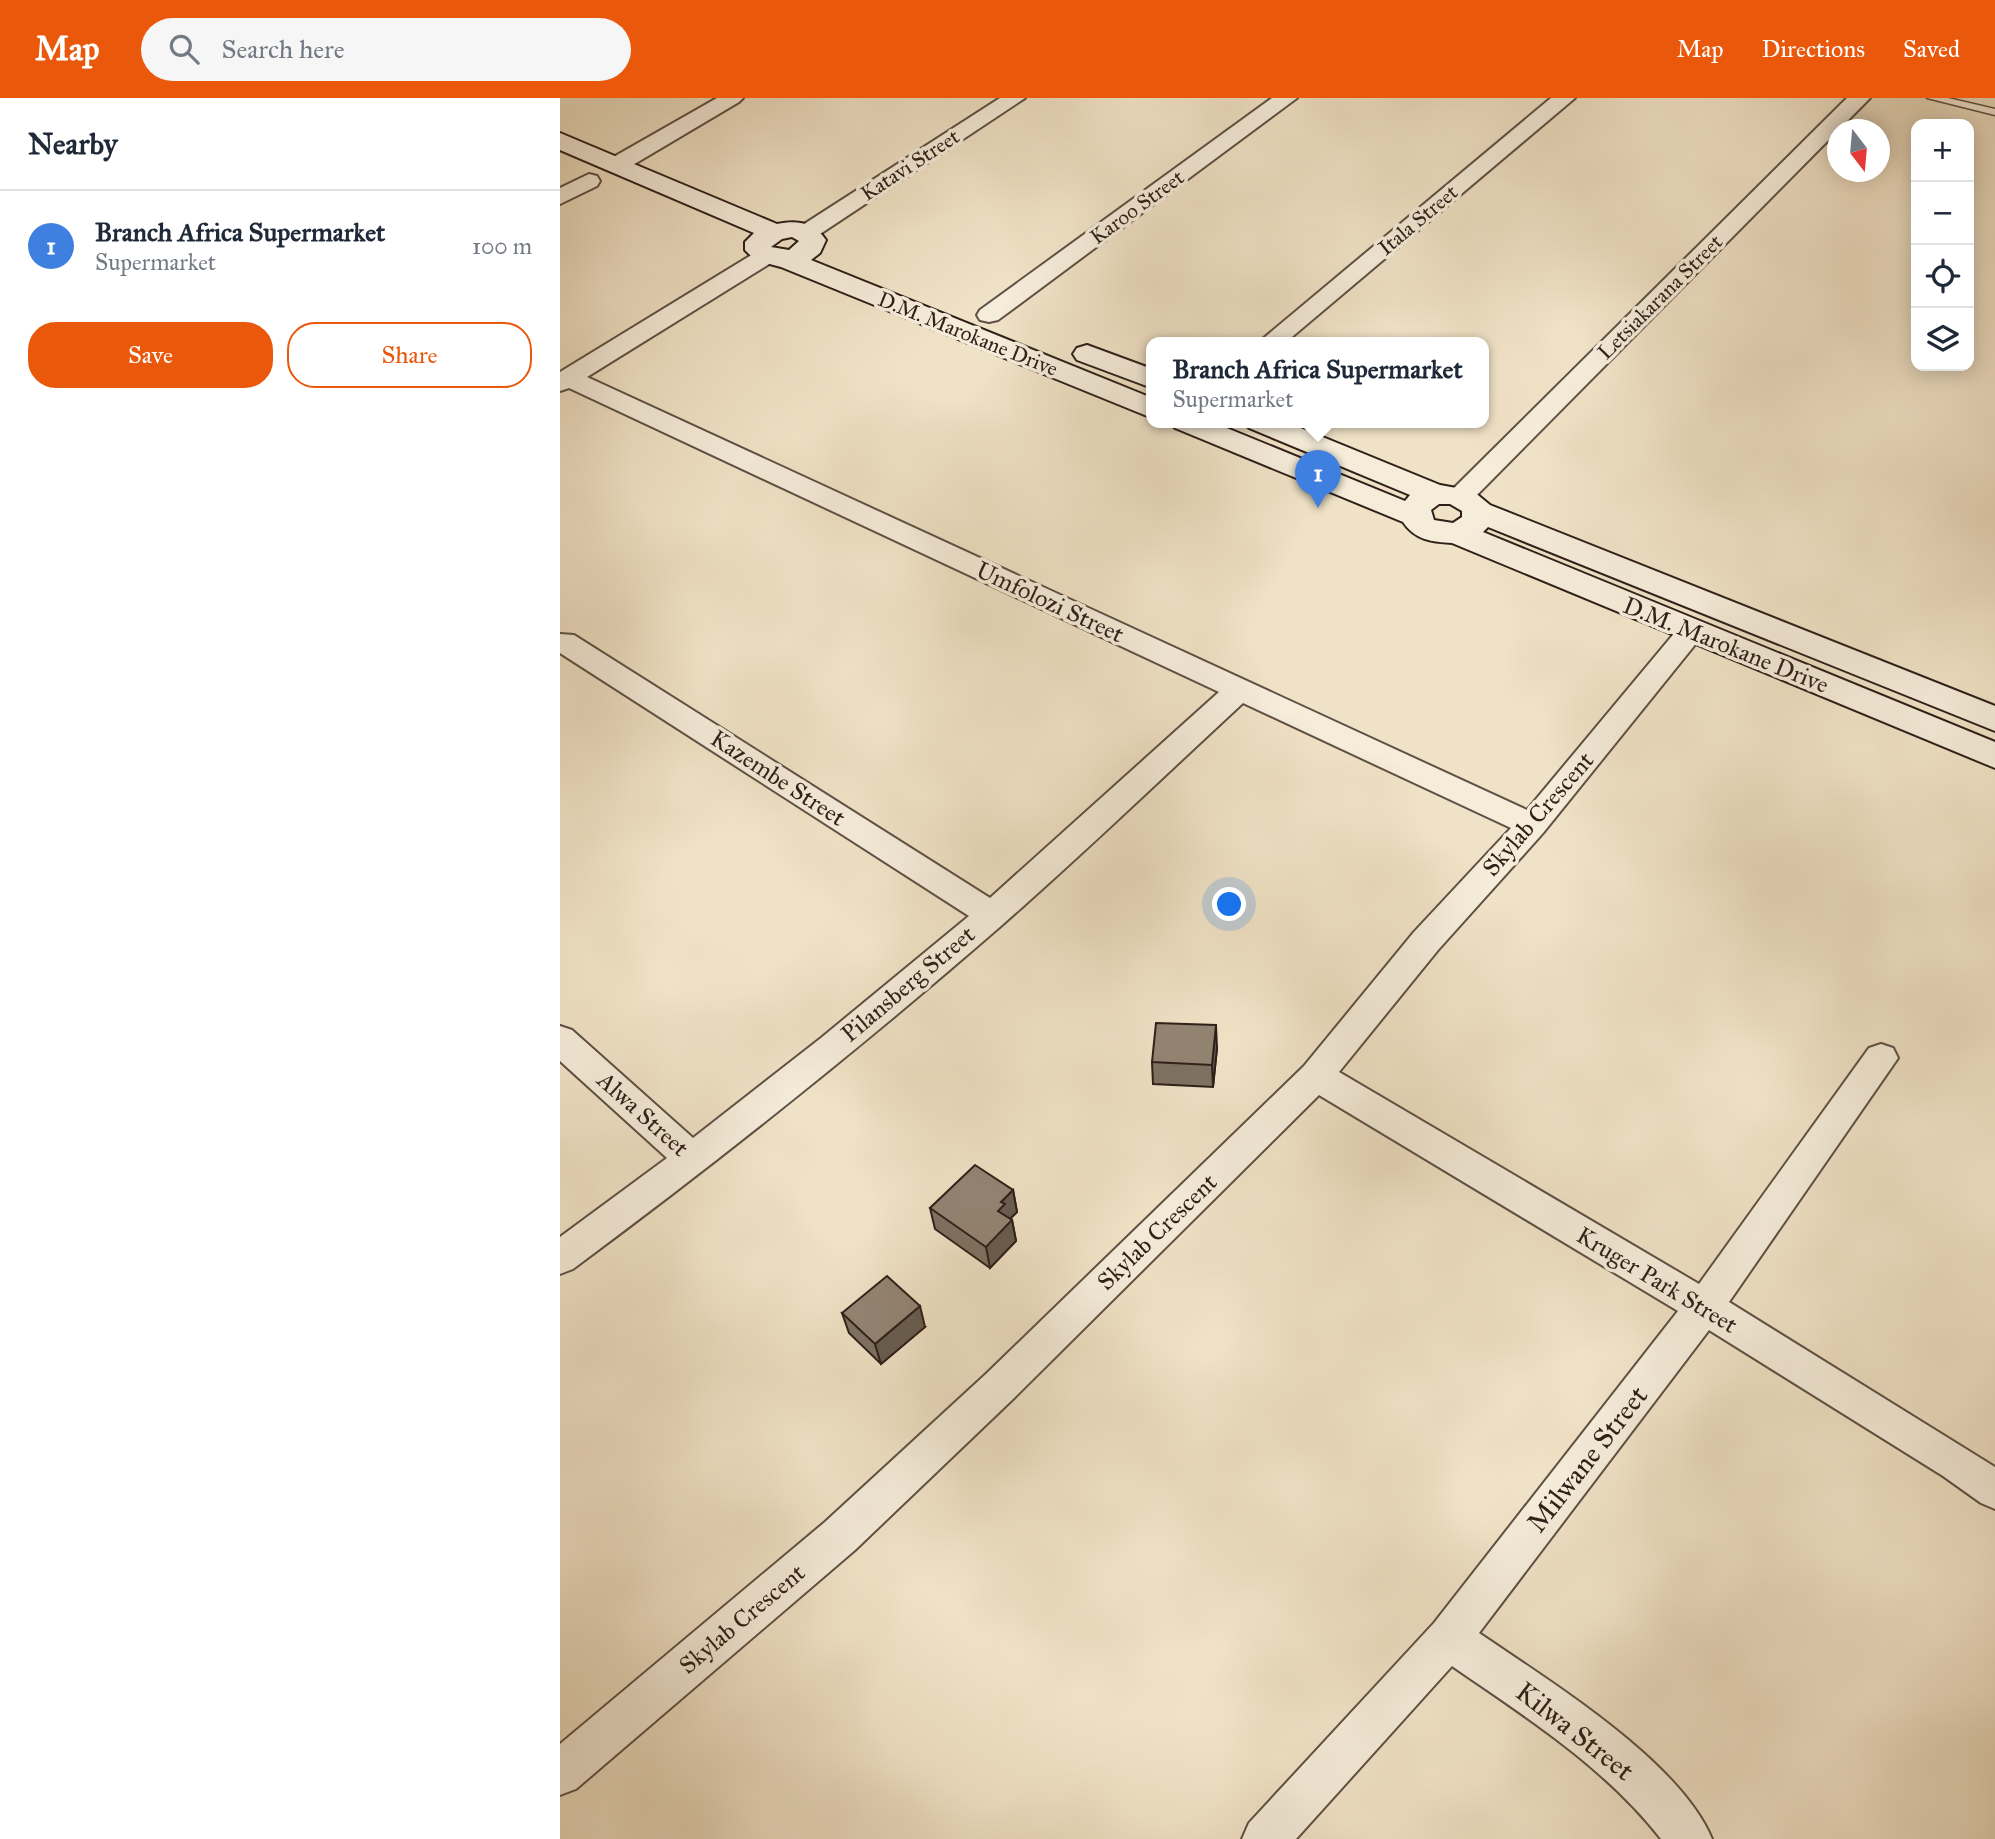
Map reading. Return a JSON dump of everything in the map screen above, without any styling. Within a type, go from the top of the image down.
[{"type":"main road","name":"D.M. Marokane Drive","points":[[560,141],[618,164],[771,249]]},
{"type":"main road","name":"D.M. Marokane Drive","points":[[560,169],[771,249],[1146,406]]},
{"type":"main road","name":"D.M. Marokane Drive","points":[[771,249],[789,229],[989,315],[1146,377]]},
{"type":"main road","name":"D.M. Marokane Drive","points":[[1203,428],[1449,510],[1995,719]]},
{"type":"main road","name":"D.M. Marokane Drive","points":[[1272,428],[1449,510],[1692,631],[1995,756]]},
{"type":"street","points":[[618,164],[732,98]]},
{"type":"street","name":"Katavi Street","points":[[809,237],[1014,98]]},
{"type":"street","name":"Karoo Street","points":[[989,315],[1286,98]]},
{"type":"street","name":"Itala Street","points":[[1277,337],[1564,98]]},
{"type":"street","name":"Letsiakarana Street","points":[[1449,510],[1859,98]]},
{"type":"street","points":[[560,197],[589,181]]},
{"type":"street","points":[[564,380],[771,249]]},
{"type":"street","name":"Umfolozi Street","points":[[564,380],[1532,825]]},
{"type":"street","name":"Skylab Crescent","points":[[560,1773],[840,1536],[1010,1376],[1316,1076],[1426,940],[1532,825],[1692,631]]},
{"type":"street","name":"Kazembe Street","points":[[564,642],[992,915]]},
{"type":"street","name":"Pilansberg Street","points":[[560,1258],[694,1160],[992,915],[1239,690]]},
{"type":"street","name":"Alwa Street","points":[[560,1040],[694,1160]]},
{"type":"street","name":"Milwane Street","points":[[1265,1839],[1448,1638],[1704,1307],[1881,1058]]},
{"type":"street","name":"Kruger Park Street","points":[[1316,1076],[1704,1307],[1957,1463],[1995,1490]]},
{"type":"street","name":"Kilwa Street","points":[[1448,1638],[1556,1712],[1638,1779],[1689,1839]]},
{"type":"lane","points":[[1933,98],[1995,112]]},
{"type":"building","points":[[1156,1023],[1216,1025],[1212,1065],[1152,1062]]},
{"type":"building","points":[[975,1165],[1013,1190],[1001,1202],[1005,1204],[998,1211],[1012,1220],[986,1247],[930,1208]]},
{"type":"building","points":[[887,1276],[920,1306],[875,1344],[842,1313]]},
{"type":"place","name":"Branch Africa Supermarket","points":[[1318,508]]}]
